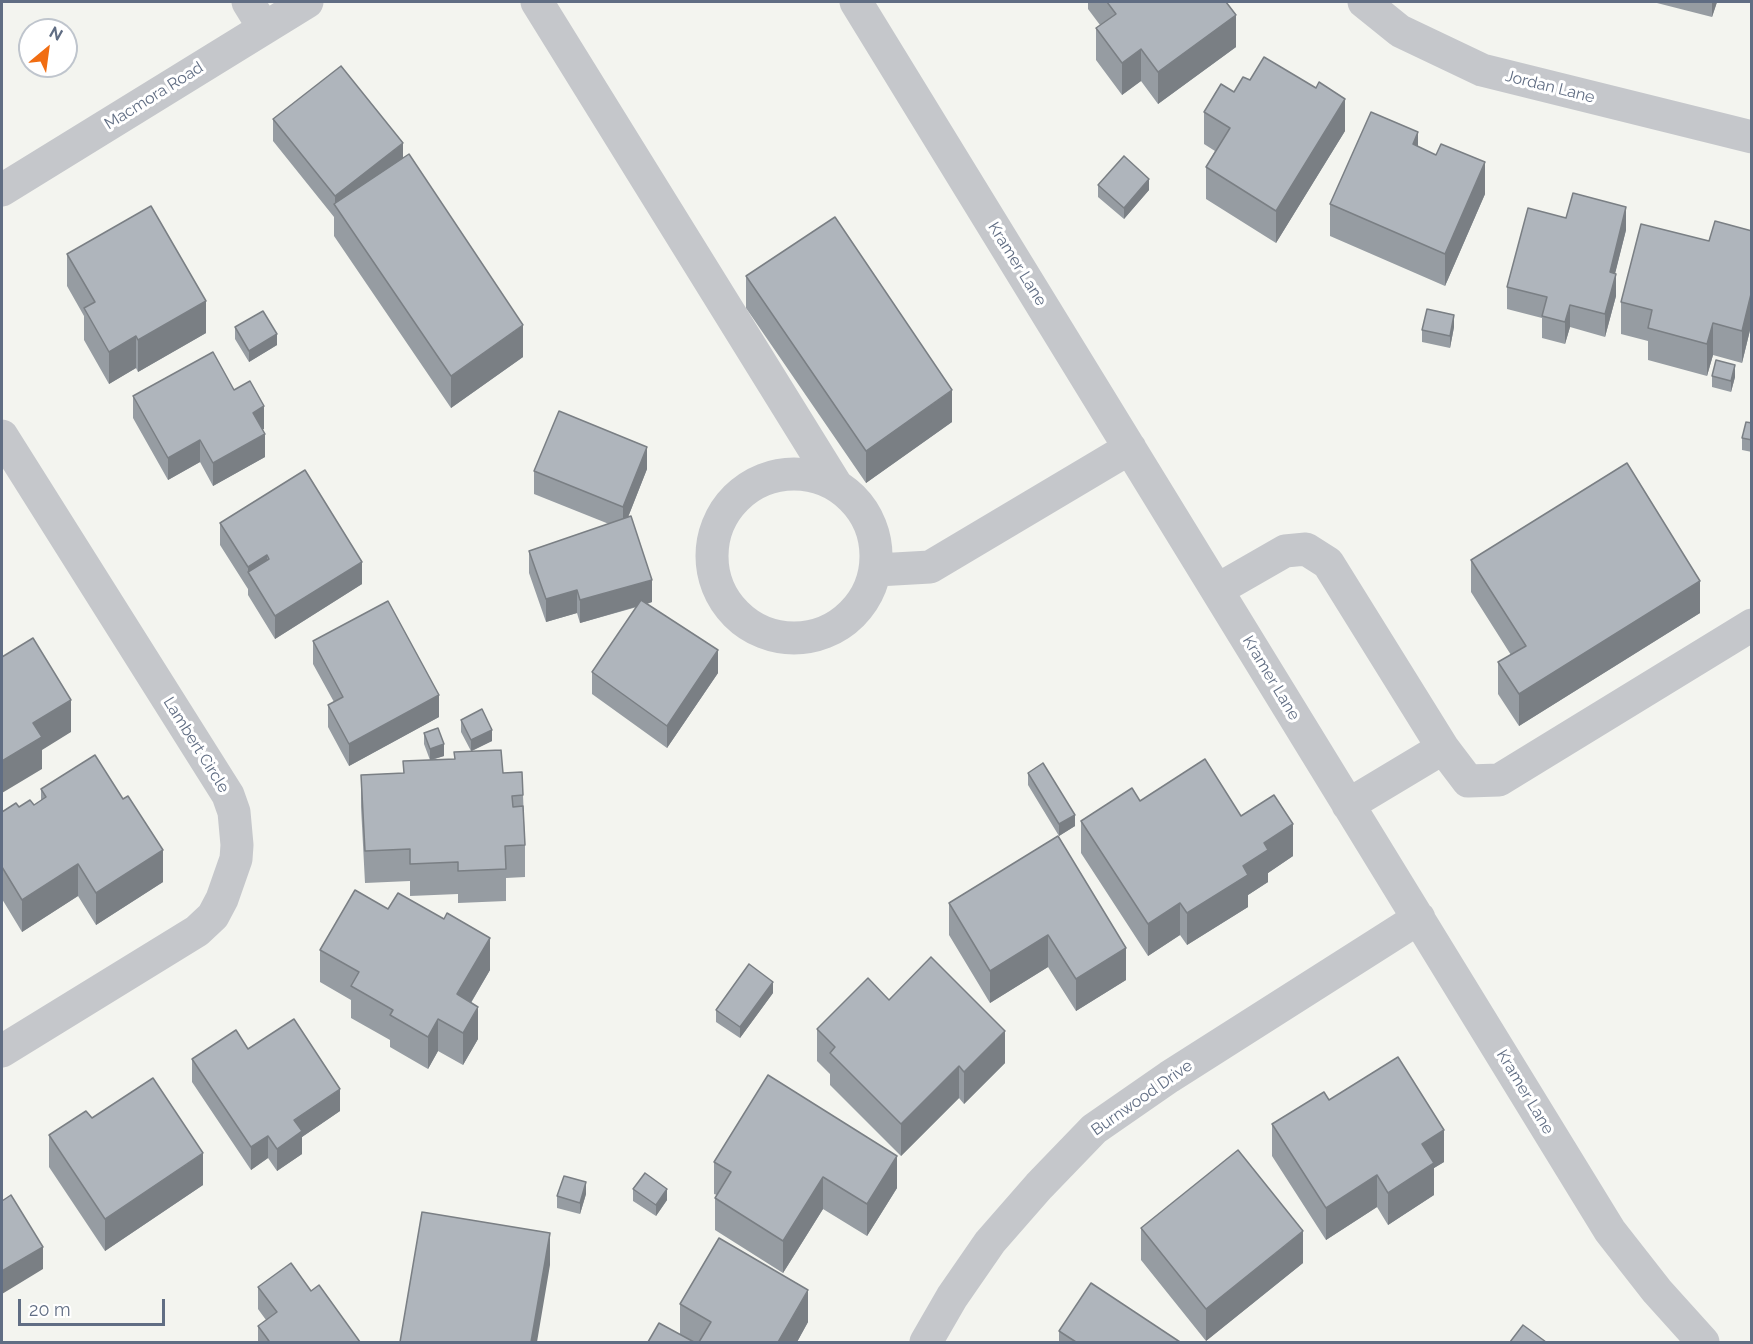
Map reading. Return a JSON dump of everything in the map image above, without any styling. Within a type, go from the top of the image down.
[{"type":"street","name":"Macmora Road","points":[[2,190],[256,15],[307,2]]},
{"type":"street","points":[[537,2],[835,483]]},
{"type":"street","name":"Kramer Lane","points":[[856,2],[1610,1231],[1657,1291],[1703,1342]]},
{"type":"street","name":"Jordan Lane","points":[[1364,2],[1400,31],[1482,70],[1752,137]]},
{"type":"street","name":"Lambert Circle","points":[[2,436],[228,795],[234,812],[237,845],[233,870],[222,899],[213,916],[197,931],[2,1051]]},
{"type":"street","points":[[877,570],[930,567],[1130,448]]},
{"type":"street","points":[[780,474],[809,474],[835,483],[851,495],[865,511],[873,529],[877,550],[877,570],[867,597],[849,618],[826,633],[799,639],[771,635],[746,623],[726,603],[714,578],[711,550],[717,523],[733,500],[754,483],[780,474]]},
{"type":"street","points":[[1217,590],[1285,551],[1306,549],[1328,563],[1443,748],[1468,780],[1498,780],[1752,625]]},
{"type":"street","points":[[1348,804],[1443,748]]},
{"type":"street","name":"Burnwood Drive","points":[[926,1342],[952,1297],[990,1242],[1039,1186],[1094,1129],[1169,1077],[1419,918]]},
{"type":"building","points":[[1107,2],[1226,2],[1236,15],[1158,72],[1141,49],[1122,63],[1096,28],[1116,14]]},
{"type":"building","points":[[1264,57],[1316,88],[1319,82],[1345,99],[1276,211],[1206,167],[1230,128],[1204,112],[1221,84],[1234,92],[1243,77],[1250,80]]},
{"type":"building","points":[[341,66],[403,143],[335,196],[273,119]]},
{"type":"building","points":[[1371,112],[1418,132],[1413,144],[1436,155],[1441,144],[1485,162],[1445,254],[1330,204]]},
{"type":"building","points":[[409,154],[523,325],[451,376],[334,204]]},
{"type":"building","points":[[1124,156],[1149,179],[1124,208],[1098,185]]},
{"type":"building","points":[[1573,193],[1626,207],[1610,272],[1616,274],[1605,314],[1570,305],[1565,322],[1542,316],[1547,297],[1507,287],[1528,208],[1566,218]]},
{"type":"building","points":[[151,206],[206,301],[138,340],[136,336],[109,352],[84,308],[95,302],[67,254]]},
{"type":"building","points":[[835,217],[952,390],[866,451],[746,276]]},
{"type":"building","points":[[1715,221],[1752,231],[1752,290],[1742,331],[1713,323],[1707,344],[1648,328],[1652,310],[1621,302],[1641,224],[1709,241]]},
{"type":"building","points":[[1427,309],[1454,315],[1450,336],[1422,330]]},
{"type":"building","points":[[263,311],[277,334],[249,351],[235,327]]},
{"type":"building","points":[[213,352],[234,390],[250,381],[264,406],[253,413],[265,434],[213,463],[200,440],[168,458],[133,396]]},
{"type":"building","points":[[1716,360],[1735,365],[1731,381],[1712,376]]},
{"type":"building","points":[[559,411],[647,447],[623,507],[534,471]]},
{"type":"building","points":[[1746,422],[1752,423],[1752,440],[1742,438]]},
{"type":"building","points":[[1627,463],[1700,581],[1519,694],[1498,662],[1526,646],[1471,560]]},
{"type":"building","points":[[305,470],[362,562],[275,616],[248,572],[269,559],[267,555],[248,567],[220,523]]},
{"type":"building","points":[[631,516],[652,580],[580,600],[577,590],[546,599],[529,551]]},
{"type":"building","points":[[641,600],[718,650],[667,726],[592,672]]},
{"type":"building","points":[[388,601],[439,695],[349,744],[328,705],[343,697],[313,641]]},
{"type":"building","points":[[33,638],[71,700],[33,723],[42,737],[2,761],[2,657]]},
{"type":"building","points":[[482,709],[492,730],[471,740],[461,720]]},
{"type":"building","points":[[438,728],[444,744],[430,749],[424,733]]},
{"type":"building","points":[[501,750],[503,773],[522,772],[523,795],[512,796],[513,807],[523,806],[525,845],[505,846],[506,869],[458,871],[458,862],[410,864],[410,849],[365,851],[361,775],[404,773],[403,761],[455,759],[454,752]]},
{"type":"building","points":[[95,755],[123,799],[128,796],[163,850],[96,893],[78,864],[22,900],[2,867],[2,812],[16,803],[19,807],[30,800],[34,805],[46,797],[41,789]]},
{"type":"building","points":[[1205,759],[1241,816],[1274,795],[1293,824],[1264,843],[1268,850],[1243,866],[1248,875],[1187,913],[1180,903],[1148,924],[1081,821],[1132,788],[1140,801]]},
{"type":"building","points":[[1043,763],[1075,815],[1059,824],[1028,773]]},
{"type":"building","points":[[1058,836],[1126,948],[1076,979],[1048,935],[990,971],[949,903]]},
{"type":"building","points":[[355,890],[388,909],[398,893],[444,919],[447,913],[490,938],[457,994],[478,1007],[463,1033],[438,1019],[428,1037],[390,1015],[393,1010],[351,986],[359,972],[320,950]]},
{"type":"building","points":[[931,957],[1005,1031],[964,1072],[959,1066],[901,1124],[830,1053],[835,1047],[817,1029],[868,978],[889,1000]]},
{"type":"building","points":[[749,964],[773,982],[740,1027],[716,1010]]},
{"type":"building","points":[[294,1019],[340,1089],[294,1120],[302,1131],[277,1149],[268,1136],[251,1147],[192,1059],[236,1030],[248,1049]]},
{"type":"building","points":[[1398,1057],[1444,1130],[1422,1144],[1434,1163],[1388,1193],[1377,1175],[1326,1208],[1272,1124],[1324,1092],[1329,1100]]},
{"type":"building","points":[[768,1075],[897,1156],[867,1204],[823,1177],[783,1241],[715,1198],[731,1172],[714,1162]]},
{"type":"building","points":[[153,1078],[203,1153],[105,1219],[49,1135],[86,1111],[92,1118]]},
{"type":"building","points":[[1238,1150],[1303,1231],[1206,1309],[1141,1228]]},
{"type":"building","points":[[645,1173],[667,1189],[656,1205],[633,1189]]},
{"type":"building","points":[[564,1176],[586,1182],[580,1203],[557,1196]]},
{"type":"building","points":[[11,1195],[43,1247],[2,1271],[2,1201]]},
{"type":"building","points":[[422,1212],[550,1233],[531,1342],[400,1342]]},
{"type":"building","points":[[719,1238],[808,1290],[778,1342],[699,1342],[711,1322],[680,1304]]},
{"type":"building","points":[[291,1263],[311,1291],[319,1285],[360,1342],[267,1342],[269,1341],[258,1326],[277,1312],[258,1287]]},
{"type":"building","points":[[1091,1283],[1180,1342],[1076,1342],[1059,1331]]},
{"type":"building","points":[[659,1323],[694,1342],[648,1342]]},
{"type":"building","points":[[1523,1325],[1546,1342],[1510,1342]]}]
